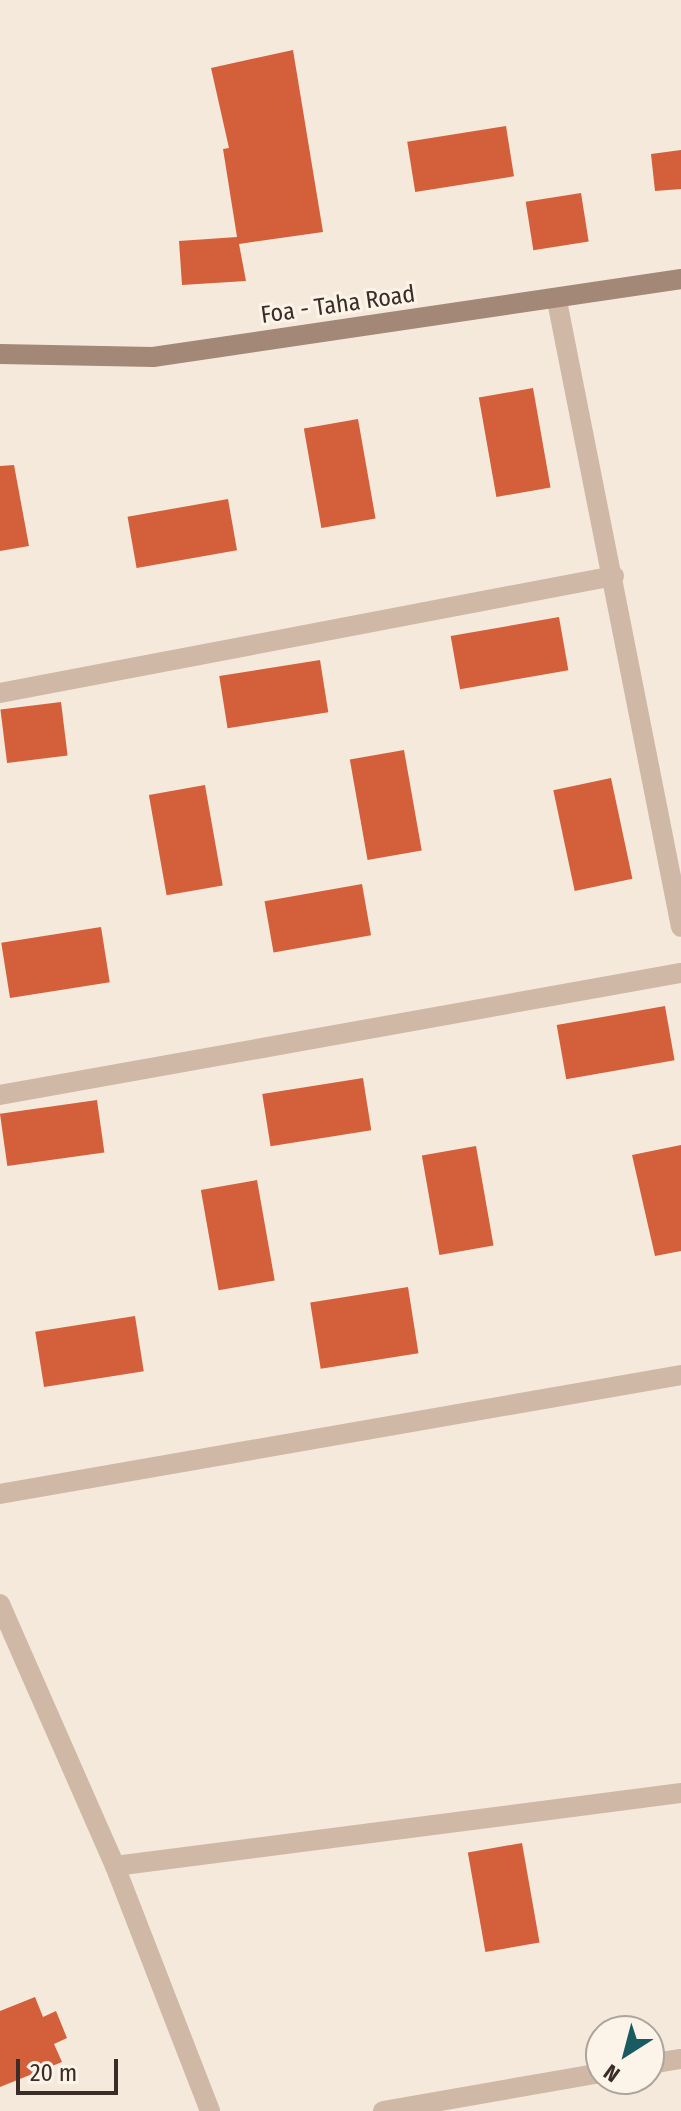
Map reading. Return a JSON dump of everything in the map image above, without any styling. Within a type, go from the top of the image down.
[{"type":"street","name":"Foa - Taha Road","points":[[0,354],[153,357],[557,301],[681,279]]},
{"type":"street","points":[[557,301],[614,576],[681,927]]},
{"type":"street","points":[[0,693],[614,576]]},
{"type":"street","points":[[0,1095],[681,973]]},
{"type":"street","points":[[0,1494],[681,1375]]},
{"type":"street","points":[[0,1604],[115,1866],[210,2111]]},
{"type":"street","points":[[115,1866],[681,1793]]},
{"type":"street","points":[[383,2111],[585,2076]]},
{"type":"building","points":[[293,50],[323,232],[239,244],[246,281],[182,285],[179,241],[237,237],[223,149],[229,148],[211,68]]},
{"type":"building","points":[[506,126],[514,176],[415,192],[407,142]]},
{"type":"building","points":[[681,150],[681,189],[655,191],[651,154]]},
{"type":"building","points":[[581,193],[589,241],[533,250],[526,202]]},
{"type":"building","points":[[533,388],[551,487],[496,497],[479,398]]},
{"type":"building","points":[[358,419],[376,518],[321,528],[304,429]]},
{"type":"building","points":[[14,465],[29,546],[0,551],[0,466]]},
{"type":"building","points":[[228,499],[237,550],[137,568],[128,517]]},
{"type":"building","points":[[559,617],[568,670],[460,689],[451,636]]},
{"type":"building","points":[[320,660],[328,712],[228,728],[219,676]]},
{"type":"building","points":[[61,702],[68,756],[7,763],[0,709]]},
{"type":"building","points":[[404,750],[422,850],[368,860],[350,760]]},
{"type":"building","points":[[611,778],[632,879],[575,891],[553,790]]},
{"type":"building","points":[[205,785],[223,885],[167,895],[149,795]]},
{"type":"building","points":[[362,884],[371,935],[274,952],[265,901]]},
{"type":"building","points":[[101,927],[110,982],[10,998],[1,943]]},
{"type":"building","points":[[665,1006],[675,1060],[566,1079],[557,1025]]},
{"type":"building","points":[[363,1078],[371,1130],[271,1146],[262,1094]]},
{"type":"building","points":[[97,1100],[104,1152],[7,1166],[0,1114]]},
{"type":"building","points":[[681,1145],[681,1251],[655,1256],[632,1155]]},
{"type":"building","points":[[476,1146],[494,1245],[439,1255],[422,1156]]},
{"type":"building","points":[[257,1180],[275,1280],[219,1290],[201,1190]]},
{"type":"building","points":[[408,1287],[418,1353],[321,1369],[310,1302]]},
{"type":"building","points":[[135,1316],[144,1371],[44,1387],[35,1332]]},
{"type":"building","points":[[522,1843],[540,1942],[485,1952],[468,1853]]},
{"type":"building","points":[[35,1997],[43,2017],[56,2011],[67,2038],[54,2044],[62,2062],[0,2087],[0,2011]]}]
